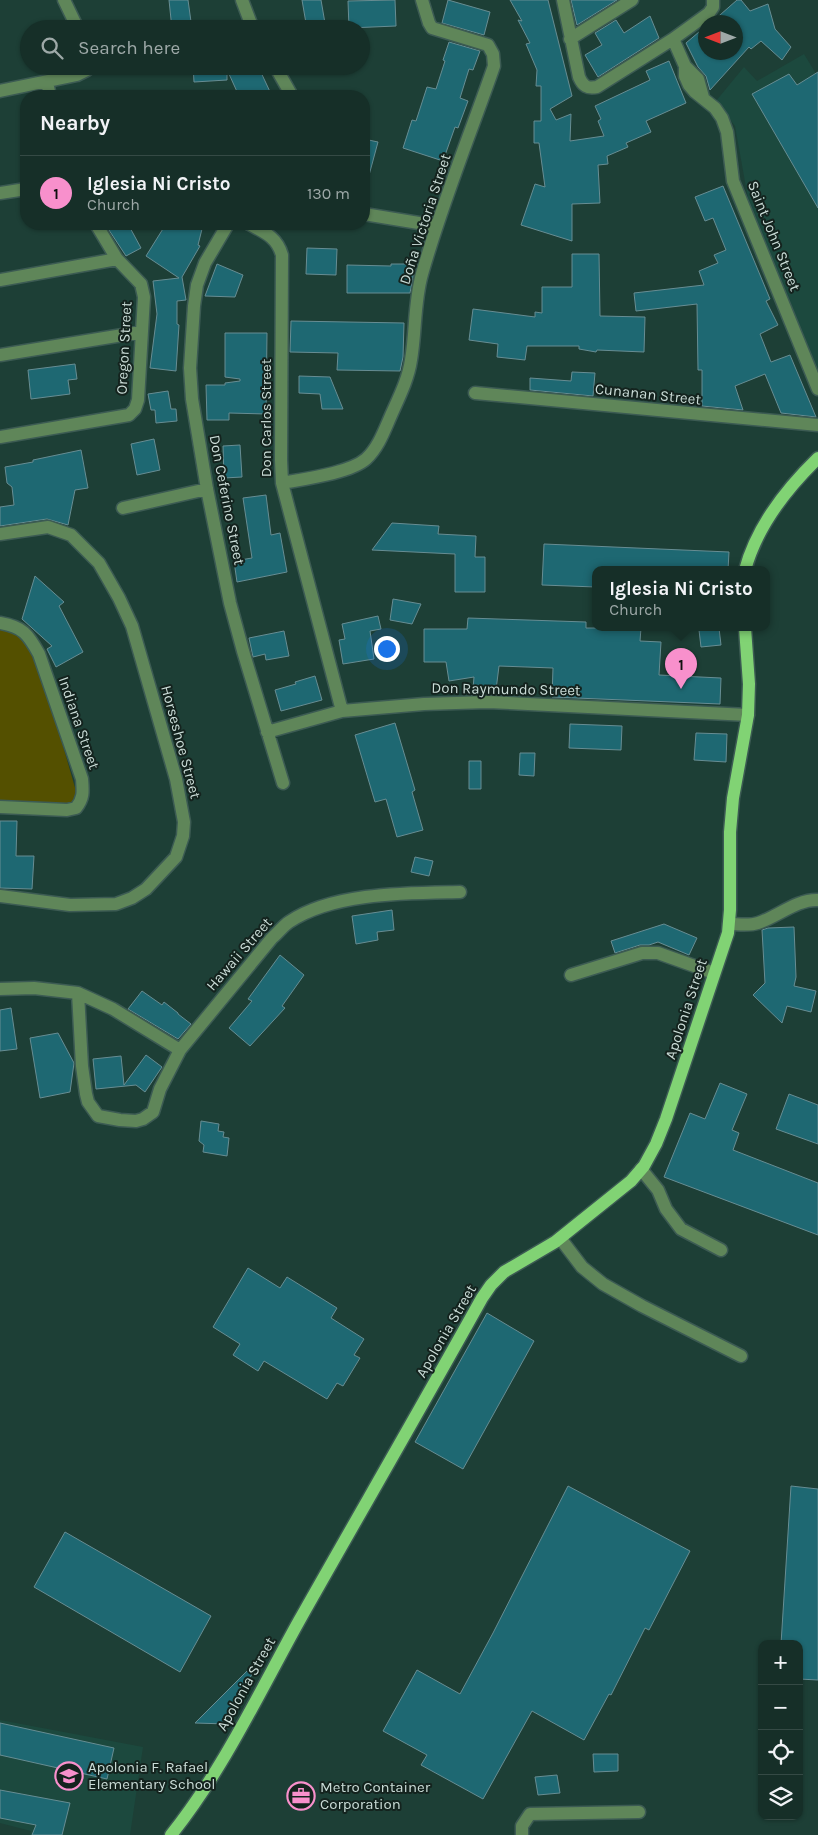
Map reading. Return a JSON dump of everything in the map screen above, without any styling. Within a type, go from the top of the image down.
[{"type":"main road","points":[[746,566],[750,552],[767,520],[784,495],[818,458]]},
{"type":"main road","name":"Apolonia Street","points":[[170,1835],[206,1786],[235,1739],[482,1298],[504,1272],[560,1238],[630,1181],[641,1169],[656,1144],[728,933],[730,832],[733,798],[748,715],[749,684],[745,631]]},
{"type":"street","points":[[64,0],[74,20]]},
{"type":"street","points":[[242,0],[250,20]]},
{"type":"street","name":"Doña Victoria Street","points":[[282,483],[338,471],[365,460],[375,449],[383,434],[408,375],[413,348],[418,292],[437,226],[494,66],[493,54],[488,45],[432,28],[422,0]]},
{"type":"street","points":[[563,0],[570,39],[582,84],[589,88],[597,87],[673,39],[709,13],[713,0]]},
{"type":"street","points":[[570,39],[632,0]]},
{"type":"street","name":"Saint John Street","points":[[673,39],[685,66],[685,76],[688,85],[703,97],[722,118],[727,132],[733,181],[818,389]]},
{"type":"street","points":[[1,89],[77,75]]},
{"type":"street","points":[[280,75],[289,90]]},
{"type":"street","points":[[47,82],[49,90]]},
{"type":"street","points":[[0,193],[20,190]]},
{"type":"street","points":[[370,215],[437,226]]},
{"type":"street","name":"Oregon Street","points":[[0,436],[129,415],[135,409],[138,400],[144,297],[141,284],[117,259],[100,230]]},
{"type":"street","name":"Don Ceferino Street","points":[[224,230],[205,263],[197,285],[192,322],[190,368],[192,398],[207,489],[230,603],[283,783]]},
{"type":"street","name":"Don Carlos Street","points":[[260,230],[273,237],[278,243],[282,255],[282,483],[342,711]]},
{"type":"street","points":[[0,280],[117,259]]},
{"type":"street","points":[[0,355],[141,332]]},
{"type":"street","name":"Cunanan Street","points":[[475,393],[818,425]]},
{"type":"street","points":[[123,508],[207,489]]},
{"type":"street","name":"Horseshoe Street","points":[[0,534],[48,527],[71,535],[98,564],[119,598],[132,626],[176,778],[184,822],[183,836],[176,857],[146,889],[132,898],[116,904],[70,905],[0,896]]},
{"type":"street","name":"Indiana Street","points":[[0,623],[15,626],[30,637],[39,654],[82,779],[83,792],[81,801],[76,808],[67,810],[0,807]]},
{"type":"street","name":"Don Raymundo Street","points":[[267,732],[342,711],[424,704],[488,702],[748,715]]},
{"type":"street","name":"Hawaii Street","points":[[78,993],[82,1066],[88,1102],[98,1116],[136,1121],[148,1117],[153,1112],[160,1089],[180,1050],[272,938],[289,922],[336,901],[404,893],[460,892]]},
{"type":"street","points":[[729,924],[758,923],[799,904],[818,900]]},
{"type":"street","points":[[571,974],[642,953],[658,953],[714,973]]},
{"type":"street","points":[[0,989],[34,988],[78,993],[113,1009],[180,1050]]},
{"type":"street","points":[[641,1169],[658,1190],[666,1209],[681,1229],[721,1250]]},
{"type":"street","points":[[560,1238],[582,1267],[603,1284],[741,1356]]},
{"type":"street","points":[[522,1835],[522,1826],[530,1814],[639,1812]]},
{"type":"shaded area","points":[[804,54],[818,77],[818,369],[790,310],[749,204],[735,126],[716,101],[744,67],[757,81]]},
{"type":"shaded area","points":[[0,626],[18,632],[37,655],[78,798],[74,806],[0,804]]},
{"type":"shaded area","name":"Apolonia F. Rafael Elementary School","points":[[0,1720],[143,1747],[130,1835],[30,1835],[31,1831],[0,1823]]},
{"type":"building","points":[[169,0],[188,0],[191,20],[171,20]]},
{"type":"building","points":[[302,0],[321,0],[324,20],[305,20]]},
{"type":"building","points":[[395,0],[396,26],[370,27],[370,20],[349,20],[348,1]]},
{"type":"building","points":[[448,0],[490,12],[484,35],[442,23]]},
{"type":"building","points":[[510,0],[548,0],[572,96],[550,109],[556,120],[571,114],[570,141],[604,136],[598,121],[601,119],[595,106],[650,80],[646,71],[669,61],[686,103],[646,121],[651,132],[626,143],[628,147],[607,156],[608,164],[598,165],[600,203],[572,204],[572,241],[521,225],[535,184],[545,187],[539,143],[534,143],[534,121],[541,121],[541,86],[536,86],[537,70],[526,44],[530,43],[518,20],[522,21]]},
{"type":"building","points":[[571,0],[617,0],[577,25]]},
{"type":"building","points":[[737,0],[741,0],[750,11],[768,4],[775,29],[791,47],[782,60],[761,41],[751,49],[749,47],[743,54],[743,15],[720,15]]},
{"type":"building","points":[[650,16],[659,38],[598,77],[585,55],[602,45],[595,33],[616,20],[624,33]]},
{"type":"building","points":[[698,33],[698,60],[737,60],[710,90],[706,76],[698,67],[686,43]]},
{"type":"building","points":[[449,42],[480,51],[473,70],[469,69],[460,98],[468,101],[458,128],[455,127],[443,161],[403,148],[412,120],[416,121],[427,87],[436,89]]},
{"type":"building","points":[[818,72],[818,208],[752,94],[789,74],[797,85]]},
{"type":"building","points":[[194,75],[227,75],[227,80],[194,82]]},
{"type":"building","points":[[229,75],[262,75],[269,90],[236,90]]},
{"type":"building","points":[[370,140],[378,142],[370,172]]},
{"type":"building","points":[[723,186],[770,299],[766,301],[778,325],[760,334],[771,362],[790,355],[816,417],[781,413],[765,374],[735,386],[743,410],[702,406],[702,370],[698,370],[697,304],[636,311],[634,293],[704,285],[699,271],[718,263],[714,255],[726,250],[713,218],[705,221],[695,197]]},
{"type":"building","points":[[109,230],[131,230],[141,248],[126,256]]},
{"type":"building","points":[[162,230],[202,230],[198,245],[200,246],[182,277],[186,300],[177,301],[177,324],[179,325],[176,371],[150,368],[157,314],[153,281],[179,278],[146,256]]},
{"type":"building","points":[[307,248],[337,249],[336,275],[306,274]]},
{"type":"building","points":[[572,254],[599,254],[600,316],[645,317],[644,352],[597,350],[596,352],[579,349],[579,346],[527,346],[525,360],[497,357],[498,344],[469,340],[473,309],[535,317],[535,312],[542,313],[542,287],[572,287]]},
{"type":"building","points":[[217,264],[243,275],[235,297],[205,296]]},
{"type":"building","points":[[391,264],[413,264],[410,293],[347,293],[347,265],[391,266]]},
{"type":"building","points":[[291,321],[404,323],[403,357],[400,371],[337,370],[338,353],[290,352]]},
{"type":"building","points":[[225,333],[267,333],[266,414],[229,413],[229,420],[207,420],[206,385],[225,385],[225,383],[240,381],[240,379],[225,377]]},
{"type":"building","points":[[75,364],[77,379],[68,380],[70,394],[31,399],[28,370]]},
{"type":"building","points":[[572,372],[595,373],[593,396],[530,390],[530,378],[571,381]]},
{"type":"building","points":[[299,376],[330,377],[343,409],[322,409],[320,394],[299,393]]},
{"type":"building","points":[[168,391],[171,409],[176,409],[177,421],[156,423],[155,410],[151,410],[148,394]]},
{"type":"building","points":[[154,439],[160,470],[137,475],[131,444]]},
{"type":"building","points":[[240,445],[242,477],[224,478],[223,446]]},
{"type":"building","points":[[81,450],[88,488],[75,490],[68,525],[47,519],[0,526],[0,507],[14,505],[12,487],[7,483],[5,467]]},
{"type":"building","points":[[266,495],[271,535],[280,533],[287,572],[237,582],[234,561],[252,558],[243,498]]},
{"type":"building","points":[[392,523],[439,526],[438,534],[476,536],[475,557],[485,557],[485,592],[455,592],[455,554],[372,550]]},
{"type":"building","points":[[544,544],[729,552],[728,566],[592,566],[592,587],[542,585]]},
{"type":"building","points":[[35,576],[64,602],[59,606],[83,652],[56,667],[47,649],[52,646],[22,619]]},
{"type":"building","points":[[393,599],[421,604],[412,624],[390,620]]},
{"type":"building","points":[[378,616],[381,629],[370,631],[374,659],[343,664],[339,640],[345,639],[342,624]]},
{"type":"building","points":[[468,618],[586,622],[586,628],[592,628],[592,631],[641,631],[640,641],[661,642],[659,675],[721,678],[720,704],[552,697],[553,668],[499,666],[496,690],[473,689],[474,677],[449,681],[446,662],[424,662],[424,629],[467,629]]},
{"type":"building","points":[[284,631],[289,656],[266,660],[265,654],[253,657],[249,638]]},
{"type":"building","points":[[699,631],[719,631],[721,645],[701,647]]},
{"type":"building","points":[[315,676],[322,700],[281,711],[275,690]]},
{"type":"building","points":[[395,723],[415,790],[412,792],[423,830],[397,837],[386,799],[375,802],[355,735]]},
{"type":"building","points":[[570,724],[622,726],[621,750],[569,748]]},
{"type":"building","points":[[696,733],[727,734],[726,762],[694,760]]},
{"type":"building","points":[[520,753],[535,753],[534,776],[519,775]]},
{"type":"building","points":[[469,761],[481,761],[481,789],[469,789]]},
{"type":"building","points":[[0,821],[17,821],[16,856],[34,856],[32,889],[0,888]]},
{"type":"building","points":[[415,857],[433,861],[429,876],[411,872]]},
{"type":"building","points":[[392,910],[394,930],[377,932],[378,940],[356,944],[352,916]]},
{"type":"building","points":[[664,924],[697,938],[689,955],[658,942],[640,945],[615,953],[611,941]]},
{"type":"building","points":[[794,927],[796,977],[794,986],[816,991],[811,1012],[787,1006],[782,1023],[753,995],[765,983],[762,930]]},
{"type":"building","points":[[280,955],[304,975],[282,1006],[285,1008],[250,1046],[229,1028],[252,1001],[248,999]]},
{"type":"building","points":[[142,991],[162,1005],[164,1002],[191,1024],[178,1039],[128,1009]]},
{"type":"building","points":[[11,1008],[17,1049],[0,1051],[0,1010]]},
{"type":"building","points":[[58,1033],[74,1063],[70,1092],[40,1098],[30,1038]]},
{"type":"building","points":[[146,1055],[162,1067],[145,1092],[136,1085],[96,1089],[93,1059],[121,1056],[124,1085]]},
{"type":"building","points":[[720,1083],[747,1094],[732,1130],[739,1133],[733,1150],[818,1183],[818,1235],[664,1177],[690,1113],[705,1119]]},
{"type":"building","points":[[789,1094],[818,1105],[818,1144],[776,1129]]},
{"type":"building","points":[[201,1121],[219,1124],[218,1131],[224,1132],[223,1137],[229,1138],[227,1156],[203,1152],[204,1145],[199,1141]]},
{"type":"building","points":[[248,1268],[280,1288],[287,1277],[337,1308],[331,1318],[364,1339],[354,1355],[360,1358],[343,1386],[337,1383],[327,1399],[264,1361],[258,1371],[233,1355],[240,1344],[213,1327]]},
{"type":"building","points":[[487,1313],[534,1341],[463,1469],[415,1442]]},
{"type":"building","points":[[568,1486],[690,1551],[649,1630],[645,1628],[611,1695],[609,1694],[584,1740],[532,1711],[483,1799],[421,1765],[427,1755],[383,1731],[417,1670],[460,1694]]},
{"type":"building","points":[[791,1486],[818,1489],[818,1680],[803,1679],[803,1640],[781,1640]]},
{"type":"building","points":[[65,1532],[211,1616],[180,1672],[34,1587]]},
{"type":"building","points":[[254,1664],[256,1666],[227,1724],[195,1723]]},
{"type":"building","points":[[0,1723],[114,1748],[107,1779],[0,1755]]},
{"type":"building","points":[[593,1754],[618,1754],[618,1771],[594,1772]]},
{"type":"building","points":[[557,1775],[560,1793],[538,1795],[535,1777]]},
{"type":"building","points":[[0,1790],[70,1803],[62,1835],[32,1835],[36,1825],[0,1818]]},
{"type":"place","name":"Iglesia Ni Cristo","points":[[681,689]]},
{"type":"place","name":"Apolonia F. Rafael Elementary School","points":[[69,1776]]},
{"type":"place","name":"Metro Container Corporation","points":[[301,1796]]}]
